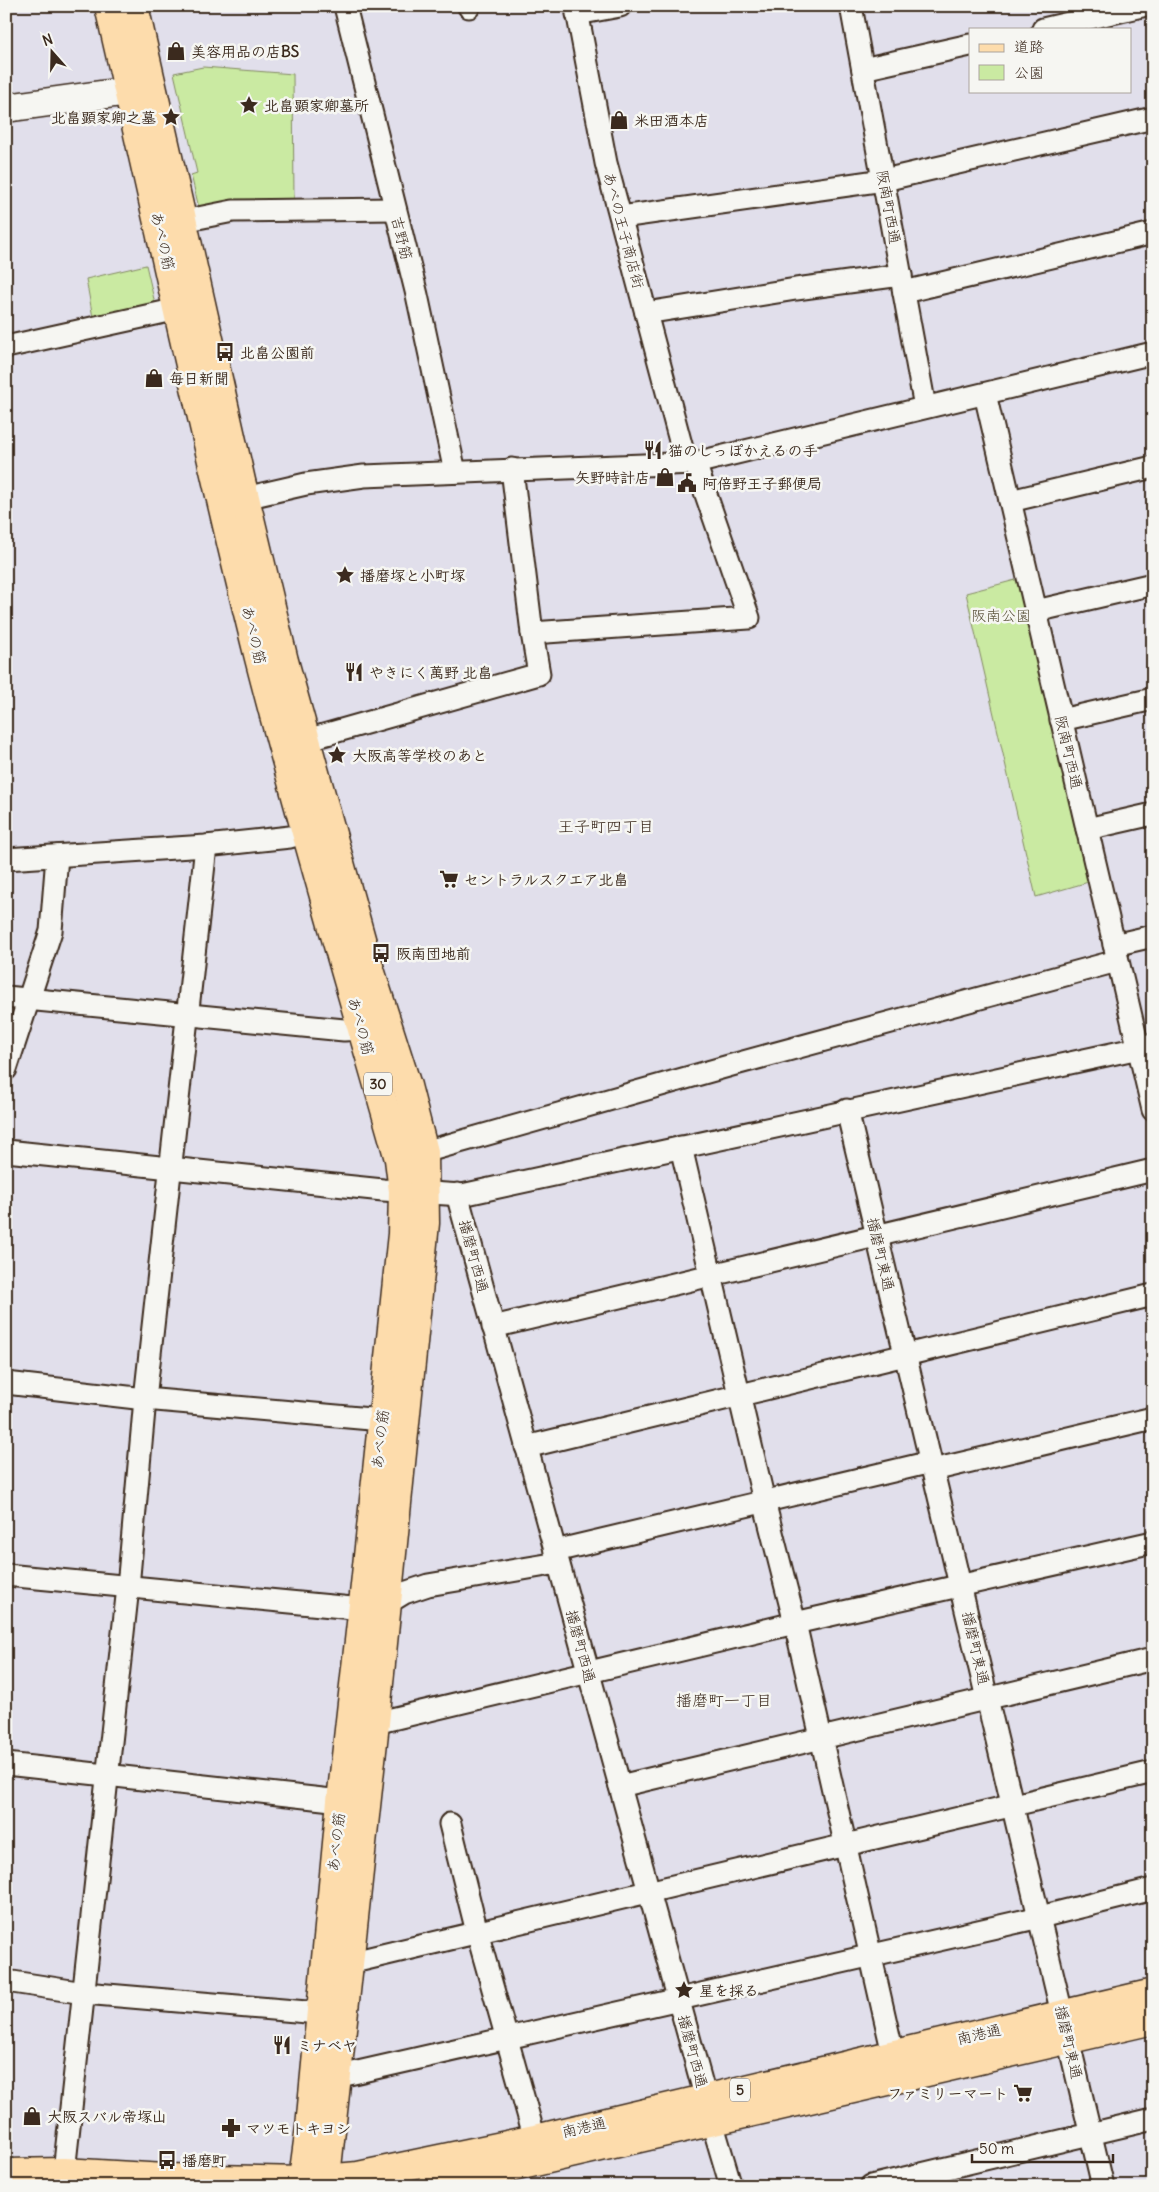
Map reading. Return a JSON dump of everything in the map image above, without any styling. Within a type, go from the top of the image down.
[{"type":"main road","name":"あべの筋","points":[[109,6],[140,90],[183,221],[243,498],[306,740],[318,830],[362,1029],[399,1159],[425,1223],[374,1606],[341,1801],[319,2013],[310,2127],[314,2183]]},
{"type":"main road","name":"あべの筋","points":[[134,6],[140,90],[178,309],[243,498],[260,659],[318,830],[366,957],[407,1086],[424,1152],[402,1234],[382,1420],[374,1606],[375,1723],[336,2077],[314,2183]]},
{"type":"main road","name":"南港通","points":[[6,2173],[64,2172],[164,2178],[314,2183],[358,2176],[535,2139],[709,2110],[1065,2027],[1153,1993]]},
{"type":"main road","name":"南港通","points":[[430,2186],[709,2110],[892,2054],[1065,2027],[1153,2020]]},
{"type":"street","name":"吉野筋","points":[[345,6],[416,295],[455,472]]},
{"type":"street","points":[[576,10],[620,6]]},
{"type":"street","name":"阪南町西通","points":[[851,6],[925,407]]},
{"type":"street","points":[[1054,20],[1142,6]]},
{"type":"street","name":"あべの王子商店街","points":[[532,633],[749,618],[689,457],[646,313],[602,145],[576,10]]},
{"type":"street","points":[[863,69],[969,45]]},
{"type":"street","points":[[6,108],[140,90]]},
{"type":"street","points":[[620,217],[884,180],[1153,118]]},
{"type":"street","points":[[183,221],[233,211],[395,209]]},
{"type":"street","points":[[646,313],[796,289],[903,284],[1153,233]]},
{"type":"street","points":[[6,348],[178,309]]},
{"type":"street","points":[[243,498],[306,484],[364,476],[512,469],[689,457],[985,394],[1153,353]]},
{"type":"street","name":"阪南町西通","points":[[985,394],[1116,953],[1145,1046],[1153,1110]]},
{"type":"street","points":[[1010,501],[1153,467]]},
{"type":"street","points":[[306,740],[539,674],[532,633],[512,469]]},
{"type":"street","points":[[1036,611],[1153,584]]},
{"type":"street","points":[[1061,720],[1153,699]]},
{"type":"street","points":[[1086,829],[1153,814]]},
{"type":"street","points":[[6,859],[206,846],[318,830]]},
{"type":"street","points":[[64,2172],[128,1587],[145,1399],[189,1015],[206,846]]},
{"type":"street","points":[[6,1069],[51,931],[57,856]]},
{"type":"street","points":[[424,1152],[732,1065],[1116,953],[1153,936]]},
{"type":"street","points":[[6,997],[344,1030],[362,1029]]},
{"type":"street","points":[[6,1151],[414,1192],[457,1194],[1145,1046]]},
{"type":"street","name":"播磨町東通","points":[[847,1110],[1014,1805],[1103,2186]]},
{"type":"street","points":[[681,1147],[764,1501],[795,1623],[892,2054]]},
{"type":"street","points":[[493,1327],[1153,1170]]},
{"type":"street","name":"播磨町西通","points":[[457,1194],[731,2186]]},
{"type":"street","points":[[526,1447],[1153,1295]]},
{"type":"street","points":[[6,1383],[145,1399],[382,1420]]},
{"type":"street","points":[[6,1575],[128,1587],[374,1606],[428,1585],[557,1557],[764,1501],[1153,1418]]},
{"type":"street","points":[[375,1723],[795,1623],[1153,1542]]},
{"type":"street","points":[[620,1786],[1153,1659]]},
{"type":"street","points":[[6,1764],[341,1801]]},
{"type":"street","points":[[349,1963],[1153,1772]]},
{"type":"street","points":[[450,1824],[477,1932],[535,2139]]},
{"type":"street","points":[[336,2077],[507,2037],[679,2000],[870,1954],[1040,1917],[1153,1889]]},
{"type":"street","points":[[6,1981],[84,1992],[319,2013]]},
{"type":"street","points":[[872,2186],[1153,2119]]},
{"type":"green space","points":[[203,67],[293,74],[294,203],[199,208],[191,175],[197,173],[174,73]]},
{"type":"green space","points":[[146,265],[156,308],[94,323],[86,279]]},
{"type":"green space","name":"阪南公園","points":[[1023,578],[1092,881],[1036,897],[966,593]]},
{"type":"place","name":"美容用品の店BS","points":[[176,51]]},
{"type":"place","name":"北畠顕家卿墓所","points":[[249,105]]},
{"type":"place","name":"北畠顕家卿之墓","points":[[171,117]]},
{"type":"place","name":"米田酒本店","points":[[619,120]]},
{"type":"place","name":"北畠公園前","points":[[225,352]]},
{"type":"place","name":"毎日新聞","points":[[154,378]]},
{"type":"place","name":"猫のしっぽかえるの手","points":[[653,450]]},
{"type":"place","name":"矢野時計店","points":[[665,477]]},
{"type":"place","name":"阿倍野王子郵便局","points":[[687,483]]},
{"type":"place","name":"播磨塚と小町塚","points":[[345,575]]},
{"type":"place","name":"やきにく萬野 北畠","points":[[354,672]]},
{"type":"place","name":"大阪高等学校のあと","points":[[337,755]]},
{"type":"place","name":"セントラルスクエア北畠","points":[[449,879]]},
{"type":"place","name":"阪南団地前","points":[[381,953]]},
{"type":"place","name":"星を採る","points":[[684,1990]]},
{"type":"place","name":"ミナベヤ","points":[[282,2045]]},
{"type":"place","name":"ファミリーマート","points":[[1023,2093]]},
{"type":"place","name":"大阪スバル帝塚山","points":[[32,2116]]},
{"type":"place","name":"マツモトキヨシ","points":[[231,2128]]},
{"type":"place","name":"播磨町","points":[[167,2160]]},
{"type":"district","name":"王子町四丁目","points":[[606,826]]},
{"type":"district","name":"播磨町一丁目","points":[[724,1700]]}]
